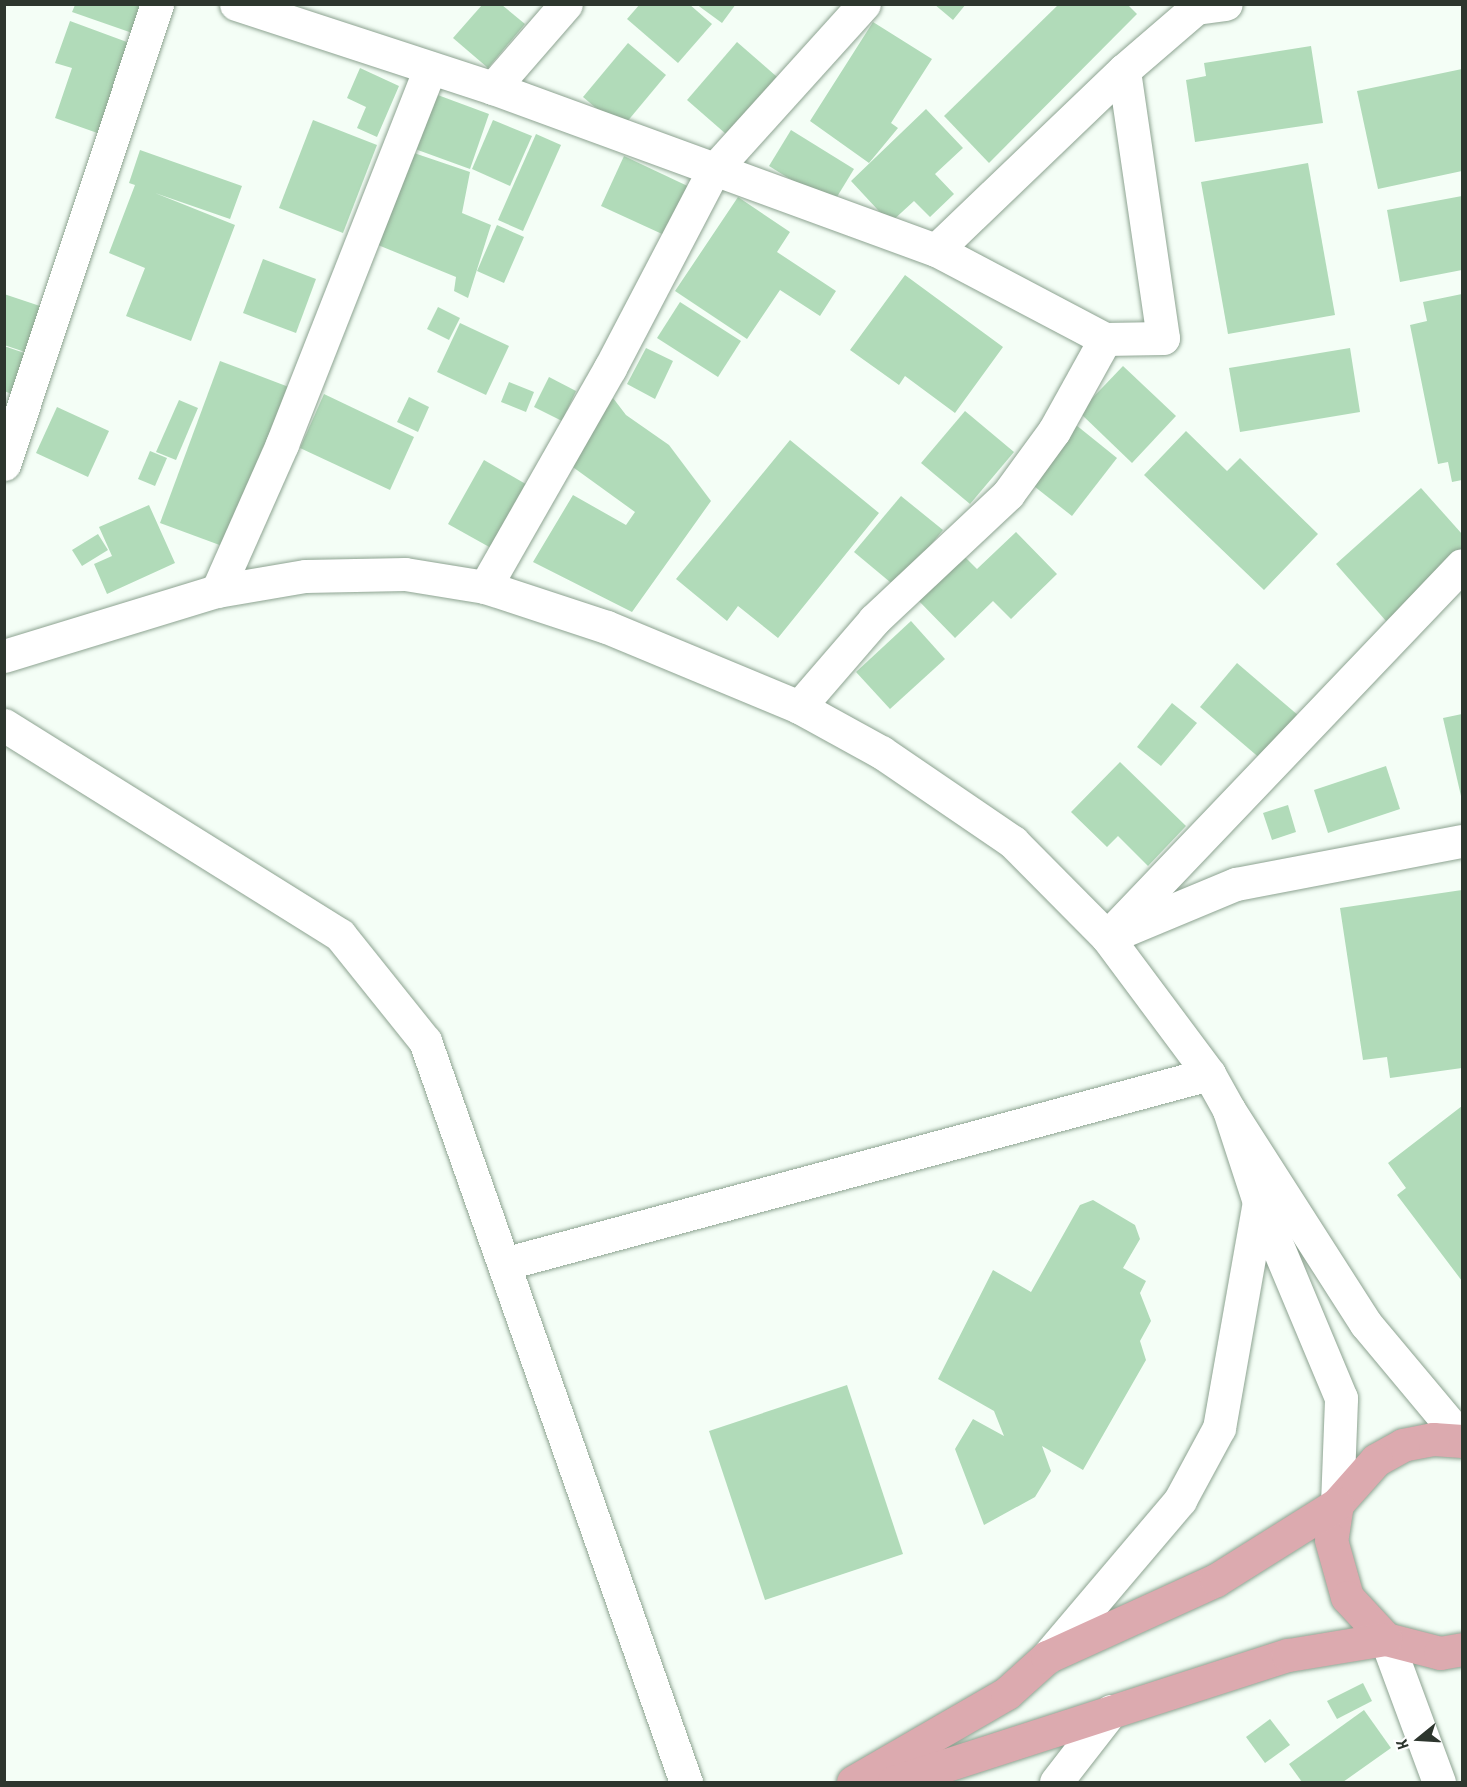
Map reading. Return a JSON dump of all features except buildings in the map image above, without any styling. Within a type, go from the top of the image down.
[{"type":"main road","points":[[854,1782],[1007,1693],[1047,1658],[1216,1580],[1337,1504],[1376,1460],[1403,1445],[1433,1439],[1462,1440]]},
{"type":"main road","points":[[1337,1504],[1331,1540],[1336,1569],[1347,1597],[1386,1640]]},
{"type":"main road","points":[[894,1782],[1287,1655],[1386,1640],[1455,1656]]},
{"type":"street","points":[[4,464],[157,4]]},
{"type":"street","points":[[236,4],[492,88],[713,171],[936,250],[1105,339],[1163,338],[1124,70]]},
{"type":"street","points":[[492,88],[566,4]]},
{"type":"street","points":[[485,587],[610,368],[713,171],[864,4]]},
{"type":"street","points":[[936,250],[1124,70],[1196,8],[1226,4]]},
{"type":"street","points":[[217,591],[282,444],[430,68]]},
{"type":"street","points":[[799,707],[874,620],[1008,494],[1054,431],[1105,339]]},
{"type":"street","points":[[1107,938],[1462,565]]},
{"type":"street","points":[[4,656],[217,591],[305,576],[405,574],[485,587],[607,627],[799,707],[881,752],[1013,842],[1107,938],[1209,1074],[1229,1110],[1366,1324],[1462,1440]]},
{"type":"street","points":[[4,725],[340,935],[425,1041],[507,1263],[686,1782]]},
{"type":"street","points":[[1107,938],[1236,884],[1462,841]]},
{"type":"street","points":[[507,1263],[1209,1074]]},
{"type":"street","points":[[1229,1110],[1259,1202],[1341,1398],[1337,1504]]},
{"type":"street","points":[[1047,1658],[1180,1500],[1219,1428],[1259,1202]]},
{"type":"street","points":[[1386,1640],[1439,1782]]},
{"type":"street","points":[[1056,1782],[1111,1712]]}]
